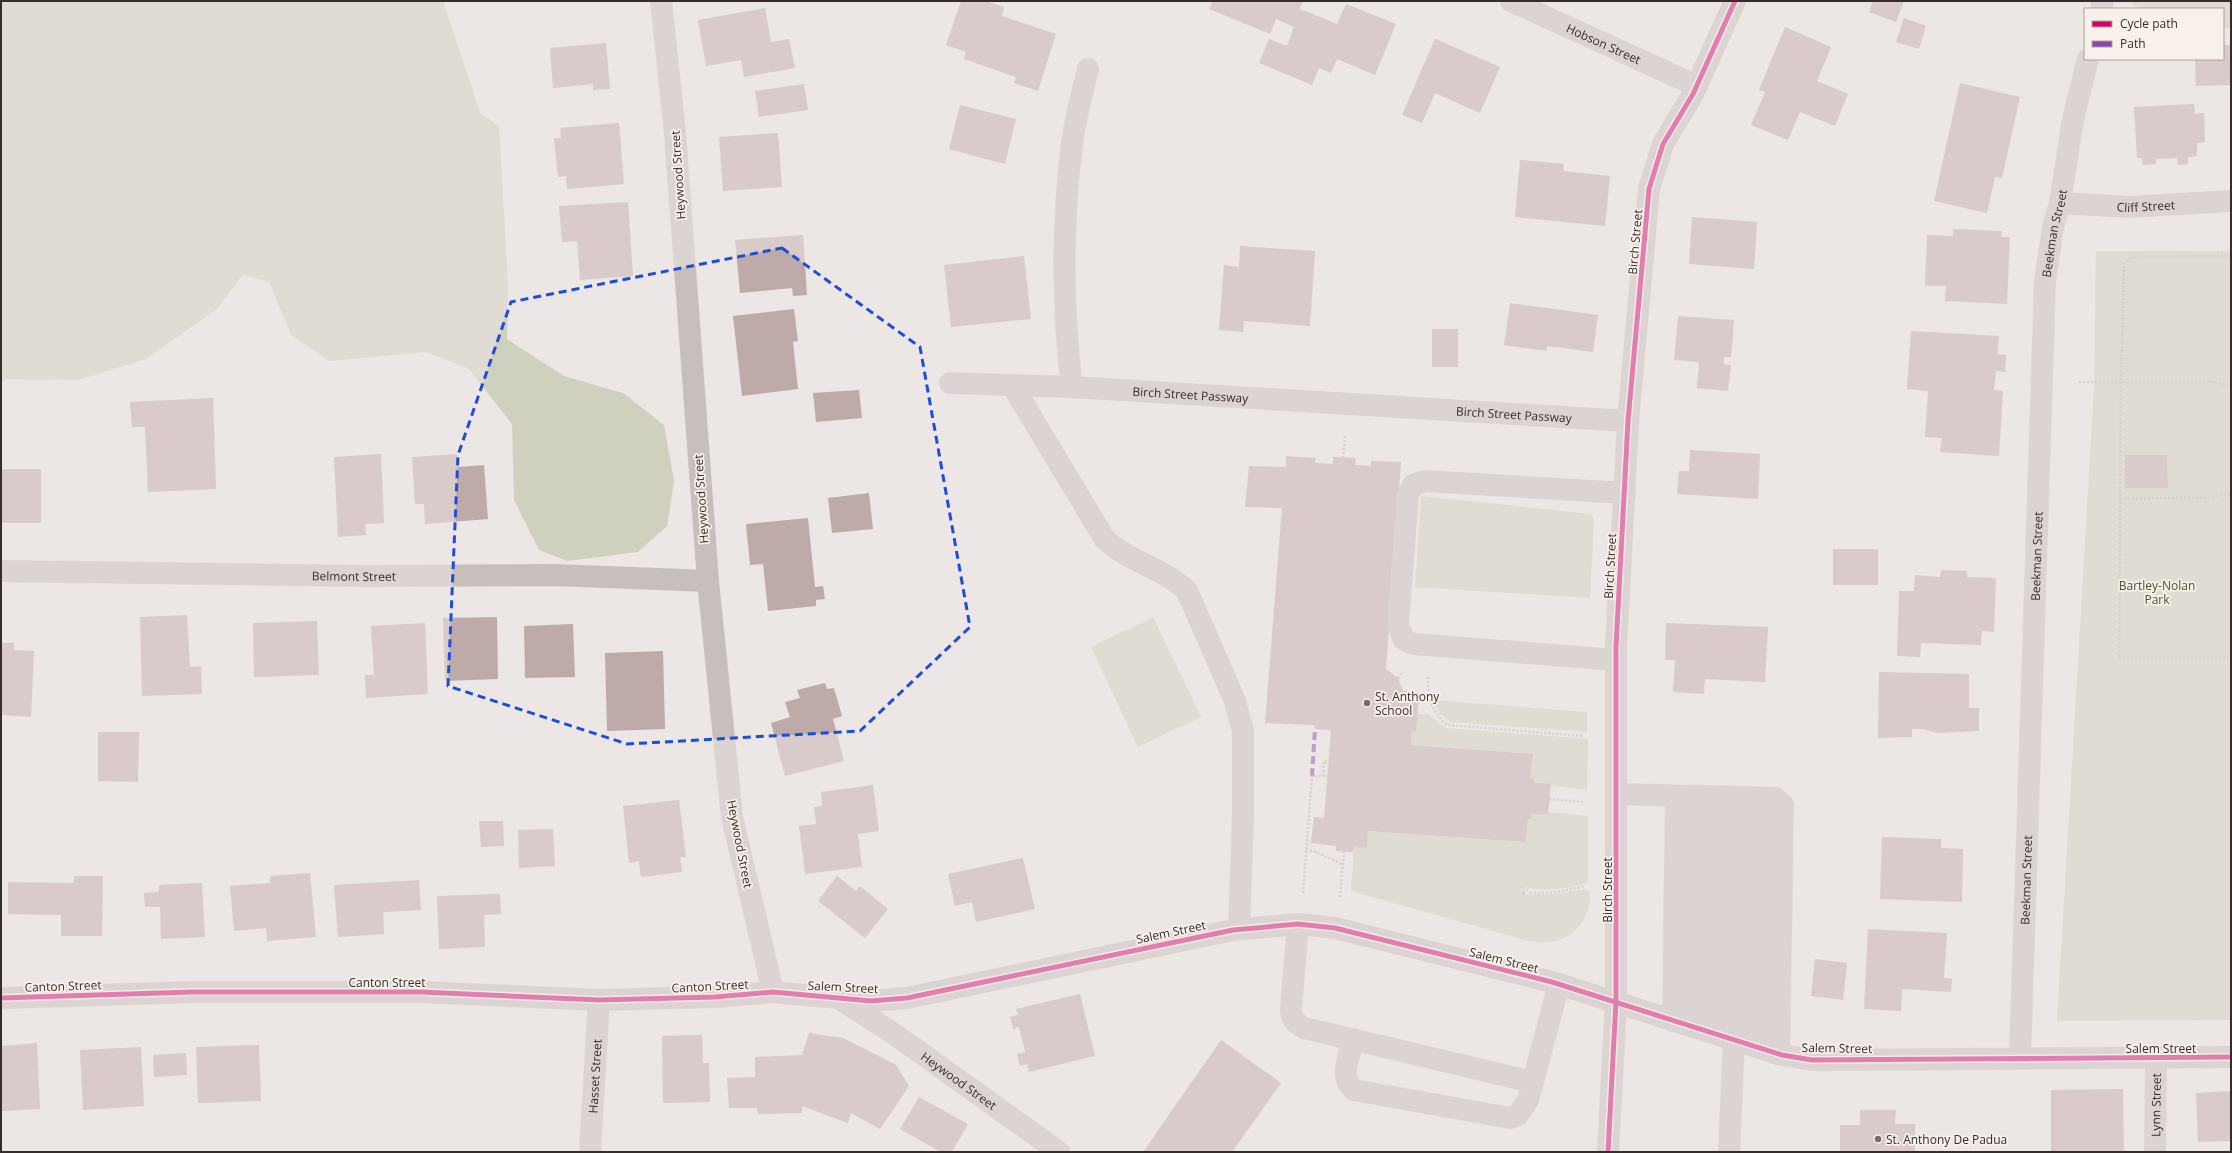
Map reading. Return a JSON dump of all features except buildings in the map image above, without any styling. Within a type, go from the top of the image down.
[{"type":"street","name":"Heywood Street","points":[[661,1],[675,133],[708,581],[732,817],[773,992]]},
{"type":"street","name":"Hobson Street","points":[[1511,1],[1697,86]]},
{"type":"street","name":"Birch Street","points":[[1608,1152],[1616,1001],[1616,660],[1628,421],[1650,190],[1663,144],[1697,86],[1735,1]]},
{"type":"street","name":"Beekman Street","points":[[2020,1058],[2045,281],[2053,227],[2060,203],[2073,118],[2088,60]]},
{"type":"street","points":[[1072,387],[1066,344],[1066,220],[1072,142],[1088,69]]},
{"type":"street","name":"Cliff Street","points":[[2060,203],[2129,206],[2231,201]]},
{"type":"street","name":"Birch Street Passway","points":[[950,383],[1072,387],[1628,421]]},
{"type":"street","points":[[1012,385],[1104,538],[1125,556],[1179,583],[1187,591],[1235,701],[1242,731],[1243,813],[1239,929]]},
{"type":"street","points":[[1616,660],[1429,645],[1404,640],[1399,630],[1408,495],[1413,485],[1425,481],[1625,493]]},
{"type":"street","name":"Belmont Street","points":[[1,571],[366,576],[554,576],[708,581]]},
{"type":"street","points":[[1616,794],[1721,797]]},
{"type":"street","points":[[1673,1021],[1721,797]]},
{"type":"street","points":[[1721,797],[1735,1040],[1729,1152]]},
{"type":"street","points":[[1721,797],[1735,1040]]},
{"type":"street","points":[[1721,797],[1735,1040]]},
{"type":"street","points":[[1298,924],[1291,1017],[1296,1024],[1304,1028],[1533,1082]]},
{"type":"street","name":"Salem Street","points":[[773,992],[871,1001],[907,998],[1239,929],[1298,924],[1335,928],[1559,984],[1735,1040],[1812,1060],[2231,1058]]},
{"type":"street","points":[[1354,1039],[1344,1076],[1347,1084],[1354,1090],[1510,1118],[1518,1115],[1523,1109],[1533,1082],[1559,984]]},
{"type":"street","name":"Canton Street","points":[[1,998],[192,992],[422,992],[599,1000],[715,997],[773,992]]},
{"type":"street","name":"Heywood Street","points":[[838,998],[890,1031],[1059,1152]]},
{"type":"street","name":"Hasset Street","points":[[590,1152],[599,1000]]},
{"type":"street","name":"Lynn Street","points":[[2155,1152],[2156,1059]]},
{"type":"path","points":[[2231,256],[2132,257],[2125,260],[2123,269],[2121,382],[2119,658],[2231,658]]},
{"type":"path","points":[[2079,382],[2211,382],[2231,386]]},
{"type":"path","points":[[1343,458],[1345,440]]},
{"type":"path","points":[[2120,499],[2202,498],[2231,494]]},
{"type":"path","points":[[1429,645],[1428,700],[1442,721],[1448,725],[1589,736]]},
{"type":"path","points":[[1323,776],[1324,761],[1329,761]]},
{"type":"path","points":[[1303,896],[1312,776],[1328,776]]},
{"type":"path","points":[[1549,799],[1590,803]]},
{"type":"path","points":[[1306,850],[1316,852],[1342,864]]},
{"type":"path","points":[[1340,897],[1344,852]]},
{"type":"path","points":[[1530,893],[1553,893],[1588,885]]},
{"type":"highlighted area","points":[[782,248],[920,347],[970,627],[860,731],[627,744],[448,686],[458,455],[511,302]]},
{"type":"green space","points":[[1,1],[443,1],[480,113],[499,126],[508,282],[507,339],[564,376],[623,393],[664,425],[674,481],[667,526],[638,552],[567,561],[539,550],[514,500],[512,424],[469,369],[426,352],[329,361],[291,335],[269,282],[243,274],[217,309],[146,359],[78,380],[8,379],[1,381]]},
{"type":"green space","points":[[2131,1],[2231,1],[2231,28],[2224,28],[2224,8],[2140,8],[2133,5]]},
{"type":"green space","name":"Bartley-Nolan Park","points":[[2096,251],[2231,251],[2231,1020],[2057,1021],[2094,388]]},
{"type":"green space","points":[[1421,496],[1591,514],[1594,520],[1590,598],[1415,587]]},
{"type":"green space","points":[[1153,617],[1201,717],[1138,747],[1091,647]]},
{"type":"green space","points":[[1431,700],[1587,712],[1587,732],[1451,722],[1444,718]]},
{"type":"green space","points":[[1417,714],[1428,714],[1445,728],[1588,739],[1587,790],[1534,783],[1534,778],[1530,778],[1532,754],[1411,745],[1412,731],[1416,732]]},
{"type":"green space","points":[[1548,812],[1588,816],[1588,881],[1583,884],[1558,889],[1533,889],[1527,887],[1523,892],[1527,897],[1533,894],[1559,894],[1585,889],[1589,891],[1589,904],[1583,921],[1571,934],[1564,938],[1547,942],[1529,941],[1351,891],[1354,847],[1366,848],[1368,831],[1526,842],[1528,819],[1531,819],[1531,814],[1548,815]]},
{"type":"marked path","points":[[1312,776],[1315,729]]},
{"type":"cycle path","points":[[1608,1152],[1616,1001],[1616,647],[1628,421],[1649,189],[1663,144],[1693,94],[1735,1]]},
{"type":"cycle path","points":[[1,998],[192,992],[422,992],[599,1000],[715,997],[773,992],[871,1001],[907,998],[1233,930],[1298,924],[1335,928],[1552,982],[1782,1055],[1812,1060],[2231,1057]]},
{"type":"place","name":"St. Anthony School","points":[[1367,703]]},
{"type":"place","name":"St. Anthony De Padua","points":[[1878,1139]]}]
